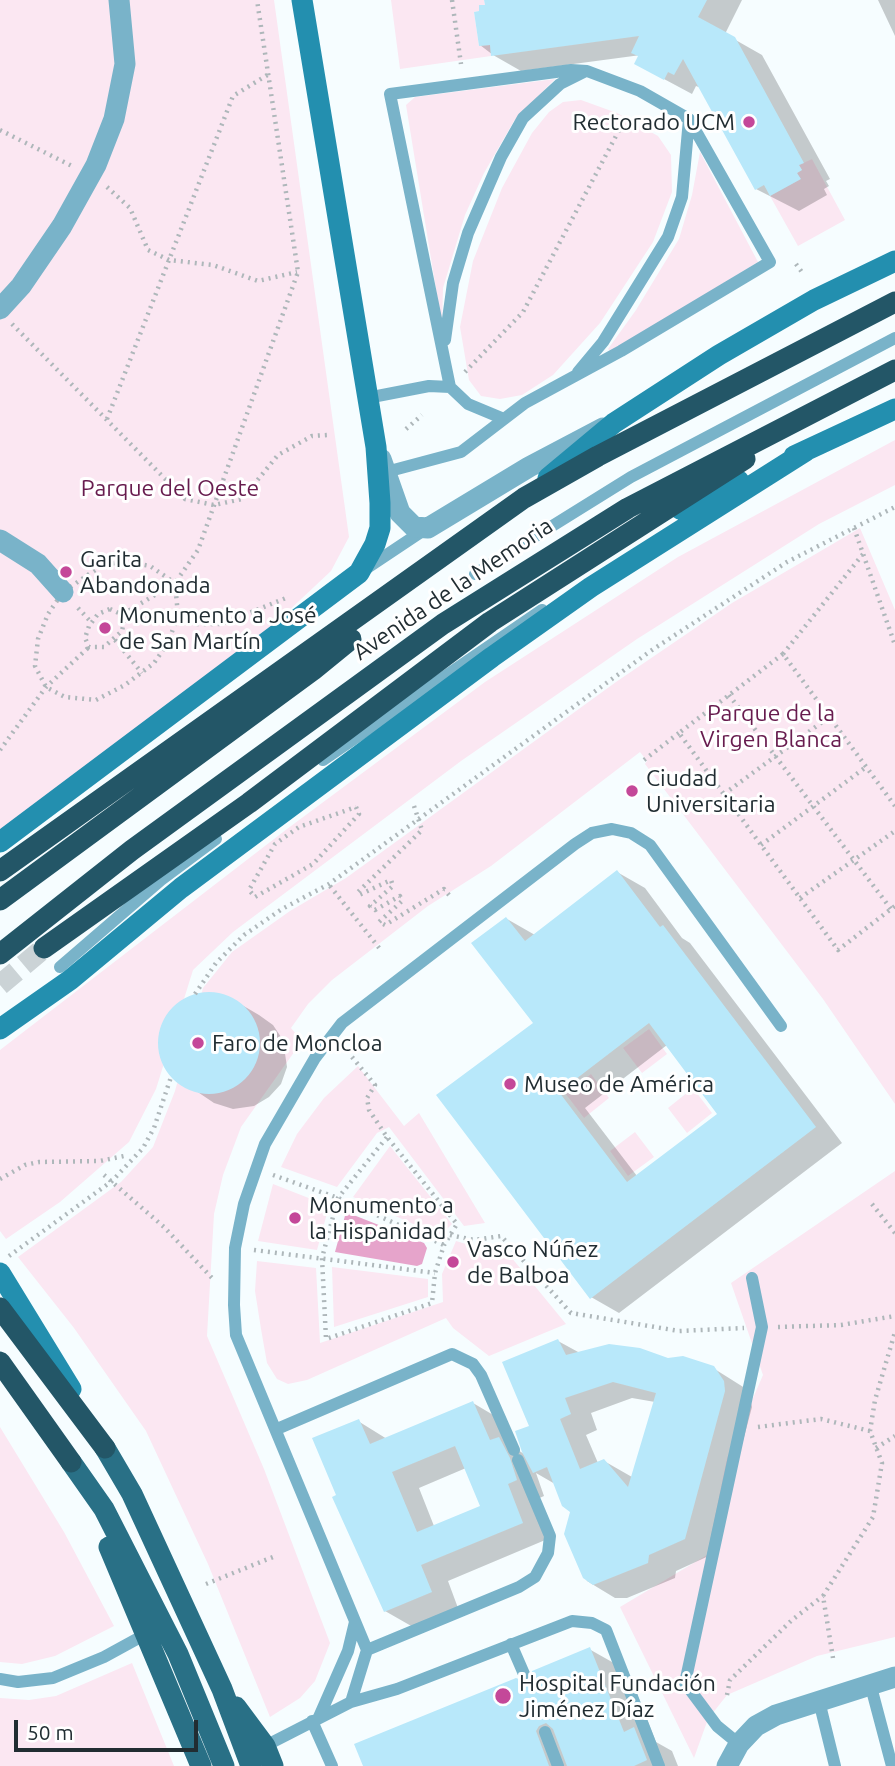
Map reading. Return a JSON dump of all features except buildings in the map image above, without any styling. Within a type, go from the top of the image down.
[{"type":"highway","name":"Avenida de la Memoria","points":[[0,871],[524,498],[598,456],[895,302]]},
{"type":"highway","name":"Avenida de la Memoria","points":[[0,954],[132,850],[476,602],[628,508],[895,370]]},
{"type":"highway","name":"Avenida de la Memoria","points":[[44,948],[248,803],[490,622],[643,526],[824,405]]},
{"type":"highway","points":[[0,900],[313,670],[349,641],[399,589]]},
{"type":"highway","points":[[0,1308],[105,1448]]},
{"type":"highway","points":[[0,1362],[71,1462]]},
{"type":"main road","points":[[0,842],[359,573],[368,560],[380,528],[376,447],[302,0]]},
{"type":"main road","name":"Avenida de la Memoria","points":[[524,498],[614,423],[719,355],[814,300],[895,261]]},
{"type":"main road","name":"Avenida de la Memoria","points":[[643,526],[895,410]]},
{"type":"main road","points":[[0,1029],[70,980],[181,888],[492,657],[668,538],[806,451]]},
{"type":"main road","points":[[0,1273],[132,1494],[222,1689],[251,1766]]},
{"type":"main road","points":[[71,1462],[201,1766]]},
{"type":"main road","points":[[71,1462],[104,1509],[178,1654],[225,1766]]},
{"type":"main road","points":[[222,1689],[265,1746],[273,1766]]},
{"type":"street","points":[[5,315],[21,286],[62,226],[90,176],[114,119],[125,64],[119,0]]},
{"type":"street","name":"Avenida de la Memoria","points":[[428,528],[529,467],[614,423]]},
{"type":"street","points":[[376,447],[396,502],[406,521],[414,527],[428,528]]},
{"type":"street","points":[[0,540],[38,564],[69,599]]},
{"type":"street","points":[[727,1766],[739,1744],[756,1726],[776,1715],[895,1677]]},
{"type":"lane","points":[[386,472],[461,452],[504,419],[770,262],[689,119],[640,91],[587,71],[570,70],[390,94],[450,387],[468,404],[504,419]]},
{"type":"lane","points":[[443,352],[453,283],[467,233],[501,157],[523,118],[560,83],[587,71]]},
{"type":"lane","points":[[573,377],[603,342],[668,237],[682,197],[689,119]]},
{"type":"lane","points":[[475,574],[631,477],[895,338]]},
{"type":"lane","points":[[367,398],[429,386],[450,387]]},
{"type":"lane","points":[[359,573],[428,528]]},
{"type":"lane","points":[[60,967],[161,880],[227,830],[515,627],[593,578],[668,538]]},
{"type":"lane","points":[[227,830],[248,803]]},
{"type":"lane","points":[[351,1702],[367,1650],[236,1335],[235,1248],[244,1204],[265,1144],[315,1058],[342,1023],[575,844],[592,833],[612,829],[631,833],[650,845],[781,1026]]},
{"type":"lane","points":[[739,1744],[717,1727],[685,1683],[762,1327],[751,1278]]},
{"type":"lane","points":[[277,1429],[452,1354],[473,1364],[481,1375],[550,1536],[548,1553],[535,1577],[519,1587],[367,1650]]},
{"type":"lane","points":[[265,1746],[351,1702],[397,1689],[572,1621],[592,1623],[606,1630],[659,1766]]},
{"type":"lane","points":[[332,1766],[315,1719],[348,1651],[355,1622]]},
{"type":"lane","points":[[0,1679],[18,1682],[53,1678],[104,1657],[146,1634]]},
{"type":"lane","points":[[512,1644],[524,1674]]},
{"type":"lane","points":[[870,1684],[892,1766]]},
{"type":"lane","points":[[819,1701],[835,1766]]},
{"type":"lane","points":[[545,1732],[558,1766]]},
{"type":"path","points":[[123,614],[176,583],[198,550],[298,272],[257,0]]},
{"type":"path","points":[[452,0],[461,64]]},
{"type":"path","points":[[107,419],[233,96],[269,74]]},
{"type":"path","points":[[466,372],[523,312],[626,117]]},
{"type":"path","points":[[0,130],[31,143],[90,176],[130,208],[148,250],[169,260],[213,265],[258,281],[298,272]]},
{"type":"path","points":[[796,264],[804,275]]},
{"type":"path","points":[[5,315],[185,499],[214,505],[242,499],[278,455],[312,436],[327,435]]},
{"type":"path","points":[[406,429],[422,415]]},
{"type":"path","points":[[195,993],[216,963],[244,935],[282,909],[329,884],[652,650],[787,562],[895,507]]},
{"type":"path","points":[[854,528],[895,645]]},
{"type":"path","points":[[644,760],[783,654],[863,554]]},
{"type":"path","points":[[124,561],[150,566],[176,583],[178,615],[168,643],[154,663],[142,673],[96,700],[65,697],[46,687],[35,666],[38,639],[48,614],[69,599],[101,566],[124,561]]},
{"type":"path","points":[[178,615],[195,624],[222,624],[295,594]]},
{"type":"path","points":[[69,599],[92,623]]},
{"type":"path","points":[[89,647],[85,638],[98,614],[110,609],[123,614]]},
{"type":"path","points":[[0,750],[46,687],[89,647],[104,647],[116,640],[125,624],[123,614]]},
{"type":"path","points":[[116,640],[142,673]]},
{"type":"path","points":[[783,654],[895,806]]},
{"type":"path","points":[[679,733],[838,950],[893,908],[729,695]]},
{"type":"path","points":[[724,794],[829,717]]},
{"type":"path","points":[[761,845],[866,767]]},
{"type":"path","points":[[414,806],[422,830],[358,892],[359,895],[391,880],[393,886],[370,906],[375,909],[400,896],[402,901],[379,922],[385,925],[444,889],[449,895]]},
{"type":"path","points":[[356,807],[359,814],[313,864],[255,897],[249,891],[275,844],[299,827],[356,807]]},
{"type":"path","points":[[800,898],[895,831]]},
{"type":"path","points":[[330,886],[380,949]]},
{"type":"path","points":[[352,1057],[375,1085],[367,1098],[369,1110],[387,1137],[457,1224],[443,1245],[435,1273],[432,1303],[326,1339],[322,1258],[338,1198],[387,1137]]},
{"type":"path","points":[[0,1263],[112,1181],[143,1148],[154,1128],[171,1077]]},
{"type":"path","points":[[0,1179],[39,1162],[100,1161],[124,1156]]},
{"type":"path","points":[[104,1175],[164,1227],[213,1279]]},
{"type":"path","points":[[272,1175],[338,1198],[443,1245]]},
{"type":"path","points":[[872,1204],[895,1233]]},
{"type":"path","points":[[450,1234],[474,1240],[501,1236],[571,1313],[679,1331],[841,1325],[895,1316]]},
{"type":"path","points":[[254,1250],[435,1273]]},
{"type":"path","points":[[727,1695],[730,1679],[792,1620],[823,1596],[873,1517],[882,1463],[870,1431],[874,1400],[895,1332]]},
{"type":"path","points":[[740,1429],[821,1419],[870,1431]]},
{"type":"path","points":[[876,1448],[895,1437]]},
{"type":"path","points":[[206,1584],[272,1557]]},
{"type":"path","points":[[823,1596],[833,1658]]},
{"type":"green space","name":"Parque del Oeste","points":[[0,0],[274,0],[349,537],[331,571],[266,632],[0,831]]},
{"type":"green space","points":[[391,0],[484,0],[485,5],[479,5],[479,11],[474,12],[479,46],[490,45],[491,56],[400,69]]},
{"type":"green space","points":[[555,79],[514,121],[484,173],[465,215],[443,288],[442,326],[406,105],[415,97]]},
{"type":"green space","points":[[581,100],[617,113],[658,136],[671,155],[672,192],[653,242],[600,323],[553,375],[522,395],[500,399],[481,396],[469,380],[460,327],[473,261],[502,188],[532,133],[549,112],[563,102]]},
{"type":"green space","points":[[700,152],[758,262],[611,352],[608,349],[636,310],[679,239],[692,195]]},
{"type":"green space","points":[[812,159],[845,220],[798,246],[770,196],[800,179],[797,173],[802,170],[799,165]]},
{"type":"green space","points":[[895,440],[895,485],[819,524],[637,639],[461,761],[233,932],[193,970],[156,1089],[129,1142],[60,1202],[6,1239],[0,1231],[0,1050],[287,829],[485,682],[678,557]]},
{"type":"green space","name":"Parque de la Virgen Blanca","points":[[860,528],[895,610],[895,1104],[823,999],[645,764],[647,761],[640,752],[491,866],[428,906],[332,980],[308,1004],[291,1028],[302,1041],[241,1127],[223,1175],[214,1214],[207,1336],[264,1469],[330,1643],[315,1681],[300,1698],[270,1717],[208,1564],[146,1431],[74,1328],[18,1257],[121,1182],[153,1147],[175,1091],[203,988],[232,952],[290,911],[346,878],[616,682],[732,603]]},
{"type":"green space","points":[[649,1029],[667,1054],[642,1073],[623,1048]]},
{"type":"green space","points":[[358,1066],[404,1126],[419,1113],[485,1223],[464,1226],[389,1127],[377,1133],[337,1187],[281,1167],[297,1134],[324,1098]]},
{"type":"green space","points":[[591,1074],[609,1098],[584,1118],[565,1093]]},
{"type":"green space","points":[[693,1088],[712,1113],[687,1133],[668,1108]]},
{"type":"green space","points":[[635,1132],[654,1157],[628,1176],[610,1151]]},
{"type":"green space","points":[[390,1146],[452,1224],[440,1236],[353,1197]]},
{"type":"green space","points":[[895,1171],[895,1637],[817,1656],[727,1695],[708,1719],[694,1758],[620,1607],[707,1555],[727,1458],[763,1375],[731,1283]]},
{"type":"green space","points":[[273,1184],[329,1206],[317,1250],[258,1241]]},
{"type":"green space","points":[[456,1241],[476,1247],[502,1246],[566,1324],[489,1356],[453,1328],[446,1318],[307,1380],[288,1384],[277,1379],[267,1363],[261,1329],[255,1291],[257,1261],[316,1268],[320,1343],[443,1302],[442,1274]]},
{"type":"green space","points":[[332,1267],[428,1279],[428,1297],[334,1327]]},
{"type":"green space","points":[[0,1427],[64,1532],[114,1626],[55,1656],[22,1664],[0,1662]]},
{"type":"green space","points":[[132,1663],[174,1766],[0,1766],[0,1698],[29,1700],[56,1696]]},
{"type":"shaded area","points":[[346,1212],[424,1243],[427,1248],[422,1264],[417,1266],[335,1252]]},
{"type":"tunnel","points":[[0,985],[44,948]]},
{"type":"place","name":"Rectorado UCM","points":[[749,122]]},
{"type":"place","name":"Garita Abandonada","points":[[66,572]]},
{"type":"place","name":"Monumento a José de San Martín","points":[[105,628]]},
{"type":"place","name":"Ciudad Universitaria","points":[[632,791]]},
{"type":"place","name":"Faro de Moncloa","points":[[198,1043]]},
{"type":"place","name":"Museo de América","points":[[510,1084]]},
{"type":"place","name":"Monumento a la Hispanidad","points":[[295,1218]]},
{"type":"place","name":"Vasco Núñez de Balboa","points":[[453,1262]]},
{"type":"place","name":"Hospital Fundación Jiménez Díaz","points":[[503,1696]]}]
